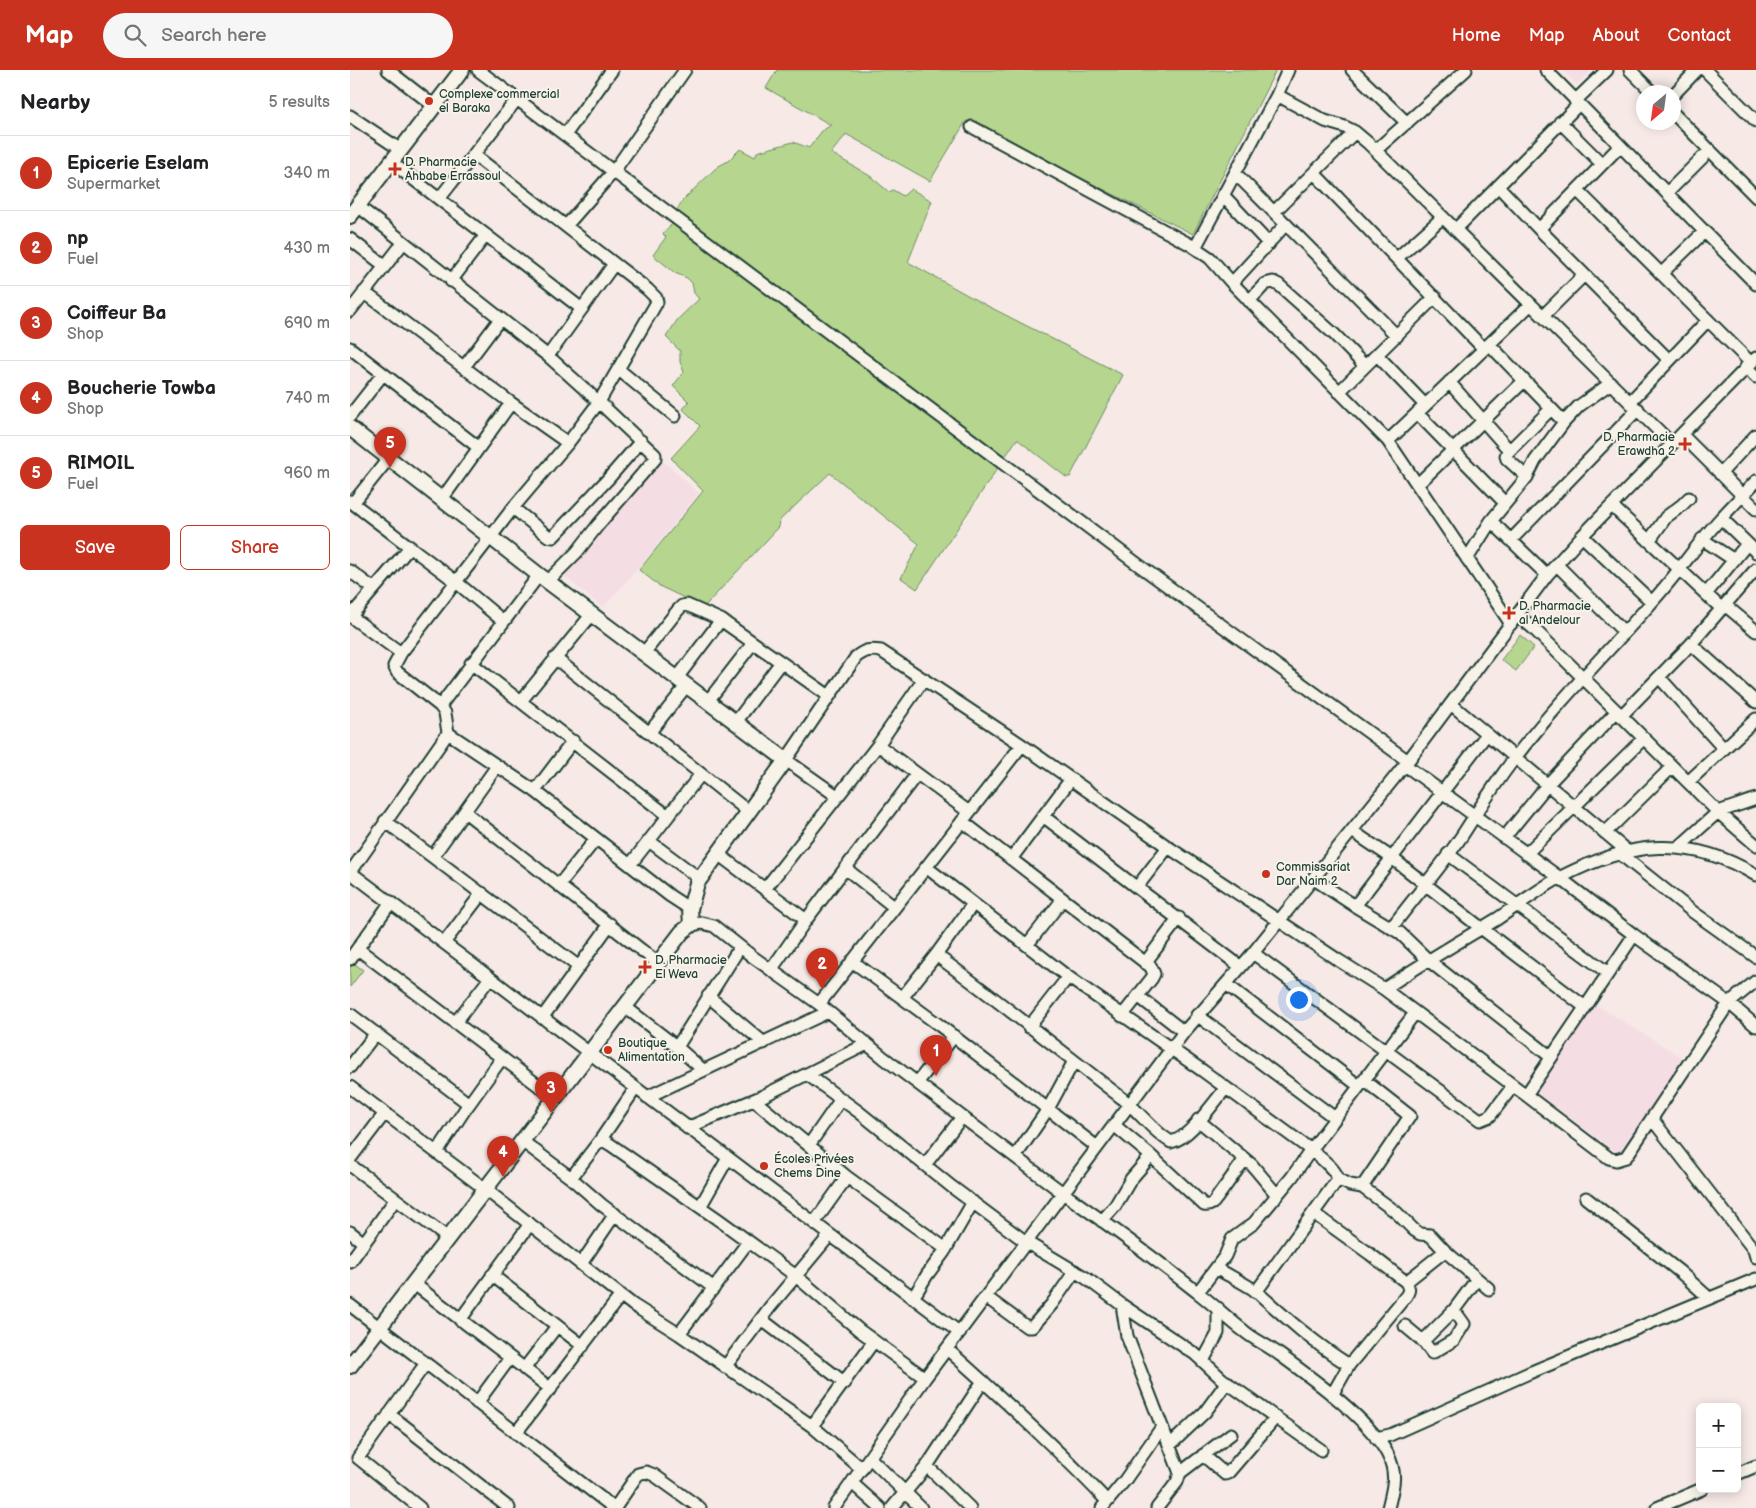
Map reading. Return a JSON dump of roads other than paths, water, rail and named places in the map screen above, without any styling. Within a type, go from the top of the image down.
[{"type":"main road","points":[[354,211],[462,70]]},
{"type":"main road","points":[[350,428],[490,537],[786,760],[700,879],[695,888],[690,909],[691,925],[684,929],[624,1006],[350,1366]]},
{"type":"street","points":[[388,70],[434,106]]},
{"type":"street","points":[[478,70],[1140,566],[1407,763],[1474,816],[1729,1003],[1756,1026]]},
{"type":"street","points":[[566,226],[614,171],[684,70]]},
{"type":"street","points":[[1195,248],[1277,95],[1288,70]]},
{"type":"street","points":[[1376,150],[1466,70]]},
{"type":"street","points":[[1546,70],[1666,193],[1754,278]]},
{"type":"street","points":[[1456,229],[1560,122],[1607,70]]},
{"type":"street","points":[[1630,70],[1645,85]]},
{"type":"street","points":[[1681,87],[1697,70]]},
{"type":"street","points":[[1705,70],[1756,121]]},
{"type":"street","points":[[1356,71],[1407,123]]},
{"type":"street","points":[[565,135],[608,72]]},
{"type":"street","points":[[1277,95],[1325,122],[1345,127],[1355,132],[1376,150],[1672,444]]},
{"type":"street","points":[[439,199],[517,99]]},
{"type":"street","points":[[350,116],[401,150]]},
{"type":"street","points":[[1681,121],[1756,198]]},
{"type":"street","points":[[1560,122],[1602,164]]},
{"type":"street","points":[[972,127],[1195,248],[1210,258],[1249,301],[1388,441],[1511,624]]},
{"type":"street","points":[[1274,212],[1355,132]]},
{"type":"street","points":[[1538,229],[1620,146]]},
{"type":"street","points":[[1666,193],[1710,150]]},
{"type":"street","points":[[474,155],[652,293],[657,302],[599,402],[568,443],[490,537],[401,653],[394,666],[397,672],[440,706],[445,713],[448,733],[350,872],[635,1089],[960,1332]]},
{"type":"street","points":[[391,162],[582,309]]},
{"type":"street","points":[[1235,173],[1397,336]]},
{"type":"street","points":[[1314,173],[1435,297],[1524,381],[1564,422]]},
{"type":"street","points":[[1498,186],[1538,229],[1669,360]]},
{"type":"street","points":[[1577,190],[1751,363],[1756,377]]},
{"type":"street","points":[[1223,195],[1268,244]]},
{"type":"street","points":[[354,211],[403,243],[548,356],[656,456],[577,552],[544,578],[503,621],[440,706]]},
{"type":"street","points":[[1398,258],[1443,217]]},
{"type":"street","points":[[1232,283],[1286,224]]},
{"type":"street","points":[[1661,274],[1705,231]]},
{"type":"street","points":[[451,281],[486,235]]},
{"type":"street","points":[[350,239],[385,266]]},
{"type":"street","points":[[350,311],[403,243]]},
{"type":"street","points":[[548,356],[614,264]]},
{"type":"street","points":[[1543,316],[1584,275]]},
{"type":"street","points":[[1249,301],[1265,284],[1273,282],[1334,334],[1365,366]]},
{"type":"street","points":[[364,292],[511,403],[568,443]]},
{"type":"street","points":[[1339,392],[1435,297]]},
{"type":"street","points":[[1388,441],[1531,304]]},
{"type":"street","points":[[464,367],[500,319]]},
{"type":"street","points":[[1511,540],[1634,405],[1669,360],[1708,320]]},
{"type":"street","points":[[350,348],[478,448]]},
{"type":"street","points":[[1377,355],[1453,450],[1505,503]]},
{"type":"street","points":[[834,1508],[925,1378],[1184,1032],[1314,879],[1407,763],[1547,575],[1582,536],[1751,363]]},
{"type":"street","points":[[618,369],[675,416]]},
{"type":"street","points":[[350,416],[383,374]]},
{"type":"street","points":[[1418,484],[1524,381]]},
{"type":"street","points":[[1449,382],[1509,450]]},
{"type":"street","points":[[1467,559],[1491,521],[1527,477],[1538,457],[1564,422],[1579,406],[1611,383]]},
{"type":"street","points":[[442,499],[511,403]]},
{"type":"street","points":[[1527,477],[1506,456],[1509,450],[1551,409]]},
{"type":"street","points":[[1682,435],[1756,509]]},
{"type":"street","points":[[1720,474],[1756,435]]},
{"type":"street","points":[[513,508],[548,536],[552,537],[608,479],[641,441]]},
{"type":"street","points":[[388,458],[351,502],[503,621]]},
{"type":"street","points":[[1392,927],[1465,832],[1490,791],[1516,757],[1582,677],[1652,602],[1702,539],[1756,482]]},
{"type":"street","points":[[1649,541],[1666,517],[1690,498]]},
{"type":"street","points":[[1612,506],[1706,594],[1756,631]]},
{"type":"street","points":[[1721,518],[1756,552]]},
{"type":"street","points":[[1491,521],[1547,575]]},
{"type":"street","points":[[1582,536],[1652,602]]},
{"type":"street","points":[[1702,539],[1734,560]]},
{"type":"street","points":[[1706,594],[1747,544]]},
{"type":"street","points":[[401,653],[350,617],[410,547]]},
{"type":"street","points":[[1556,564],[1624,632]]},
{"type":"street","points":[[1504,838],[1548,784],[1619,713],[1659,677],[1691,644],[1756,570]]},
{"type":"street","points":[[350,571],[374,589]]},
{"type":"street","points":[[644,653],[682,606],[694,608],[721,620],[829,696]]},
{"type":"street","points":[[1518,613],[1718,812],[1756,845]]},
{"type":"street","points":[[521,701],[592,614]]},
{"type":"street","points":[[649,733],[721,620]]},
{"type":"street","points":[[708,701],[754,642]]},
{"type":"street","points":[[1691,644],[1756,702]]},
{"type":"street","points":[[837,796],[786,760],[856,657],[870,649],[881,651],[1022,745],[1278,921],[1384,989],[1609,1158],[1616,1160],[1626,1158],[1729,1003],[1756,981]]},
{"type":"street","points":[[555,658],[749,812]]},
{"type":"street","points":[[736,722],[781,662]]},
{"type":"street","points":[[471,663],[668,816]]},
{"type":"street","points":[[1659,677],[1724,748]]},
{"type":"street","points":[[766,889],[878,745],[924,679]]},
{"type":"street","points":[[1451,704],[1574,806],[1605,833],[1623,852],[1693,912],[1756,957]]},
{"type":"street","points":[[1688,782],[1756,719]]},
{"type":"street","points":[[448,733],[536,791],[670,896],[690,909]]},
{"type":"street","points":[[1355,906],[1487,734]]},
{"type":"street","points":[[1526,854],[1644,738]]},
{"type":"street","points":[[536,791],[573,741]]},
{"type":"street","points":[[878,745],[917,774],[1011,859],[1151,967],[1154,974],[1152,978],[1122,1016]]},
{"type":"street","points":[[819,1004],[1022,745]]},
{"type":"street","points":[[433,856],[497,766]]},
{"type":"street","points":[[1605,833],[1672,766]]},
{"type":"street","points":[[630,865],[701,774]]},
{"type":"street","points":[[772,970],[806,920],[917,774]]},
{"type":"street","points":[[1011,859],[1071,779]]},
{"type":"street","points":[[1679,847],[1718,812],[1756,799]]},
{"type":"street","points":[[464,812],[658,963]]},
{"type":"street","points":[[1043,816],[1241,967]]},
{"type":"street","points":[[385,821],[578,967]]},
{"type":"street","points":[[1352,831],[1392,858],[1585,1007]]},
{"type":"street","points":[[559,885],[596,838]]},
{"type":"street","points":[[649,841],[700,879]]},
{"type":"street","points":[[1137,886],[1168,847]]},
{"type":"street","points":[[1384,989],[1560,878],[1601,859],[1623,852],[1648,847],[1679,847],[1718,857],[1756,875]]},
{"type":"street","points":[[718,854],[806,920]]},
{"type":"street","points":[[1448,854],[1608,973]]},
{"type":"street","points":[[926,867],[1068,977],[1311,1150],[1332,1169],[1338,1176],[1338,1179],[1350,1185],[1362,1186],[1396,1212],[1414,1230],[1420,1234],[1430,1235],[1445,1251],[1489,1289]]},
{"type":"street","points":[[845,868],[894,907]]},
{"type":"street","points":[[1314,879],[1355,906],[1392,927],[1428,960],[1552,1057]]},
{"type":"street","points":[[444,943],[482,894]]},
{"type":"street","points":[[1027,945],[1062,899]]},
{"type":"street","points":[[350,959],[391,902]]},
{"type":"street","points":[[902,998],[936,956],[973,904]]},
{"type":"street","points":[[1145,962],[1179,918]]},
{"type":"street","points":[[691,925],[702,923],[714,926],[819,1004],[867,1044],[962,1117],[1198,1292],[1244,1332],[1276,1352],[1332,1395],[1362,1422],[1387,1452],[1393,1466],[1395,1480],[1388,1508]]},
{"type":"street","points":[[542,1018],[610,924]]},
{"type":"street","points":[[1526,1095],[1634,935]]},
{"type":"street","points":[[677,1047],[740,947]]},
{"type":"street","points":[[358,949],[555,1098]]},
{"type":"street","points":[[1253,952],[1480,1120],[1490,1116],[1513,1086]]},
{"type":"street","points":[[936,956],[1130,1104],[1164,1138],[1171,1142],[1176,1141],[1188,1132],[1226,1088]]},
{"type":"street","points":[[852,961],[954,1036],[1097,1146]]},
{"type":"street","points":[[1029,1026],[1068,977]]},
{"type":"street","points":[[455,1023],[490,978]]},
{"type":"street","points":[[1226,984],[1361,1083],[1410,1116],[1362,1186]]},
{"type":"street","points":[[708,996],[764,1043]]},
{"type":"street","points":[[1138,996],[1184,1032]]},
{"type":"street","points":[[624,1006],[704,1070]]},
{"type":"street","points":[[647,1097],[828,1012]]},
{"type":"street","points":[[1198,1292],[1226,1256],[1232,1239],[1254,1222],[1277,1195],[1415,1013]]},
{"type":"street","points":[[350,1014],[469,1104]]},
{"type":"street","points":[[1197,1016],[1335,1118]]},
{"type":"street","points":[[350,1067],[376,1034]]},
{"type":"street","points":[[918,1083],[954,1036]]},
{"type":"street","points":[[687,1128],[808,1075],[867,1044]]},
{"type":"street","points":[[437,1152],[502,1058]]},
{"type":"street","points":[[1015,1157],[1048,1109],[1074,1061]]},
{"type":"street","points":[[808,1075],[1026,1242],[1093,1282],[1122,1305],[1195,1354],[1227,1382],[1321,1450]]},
{"type":"street","points":[[350,1087],[485,1188],[633,1305],[679,1334],[812,1426],[862,1469]]},
{"type":"street","points":[[571,1178],[601,1139],[635,1089]]},
{"type":"street","points":[[809,1145],[841,1099]]},
{"type":"street","points":[[754,1100],[847,1176],[946,1249]]},
{"type":"street","points":[[350,1159],[385,1113]]},
{"type":"street","points":[[925,1165],[962,1117]]},
{"type":"street","points":[[1652,1119],[1755,1252]]},
{"type":"street","points":[[1198,1120],[1245,1159],[1277,1195]]},
{"type":"street","points":[[1114,1125],[1204,1205],[1209,1206],[1216,1199],[1245,1159]]},
{"type":"street","points":[[601,1139],[796,1276],[874,1341],[925,1378]]},
{"type":"street","points":[[522,1141],[714,1288]]},
{"type":"street","points":[[1102,1221],[1115,1206],[1131,1179],[1151,1156]]},
{"type":"street","points":[[700,1207],[728,1158]]},
{"type":"street","points":[[350,1165],[448,1238]]},
{"type":"street","points":[[814,1223],[847,1176]]},
{"type":"street","points":[[1256,1292],[1338,1179]]},
{"type":"street","points":[[1586,1198],[1680,1272],[1709,1298]]},
{"type":"street","points":[[350,1262],[395,1200]]},
{"type":"street","points":[[913,1298],[946,1249],[973,1202]]},
{"type":"street","points":[[1313,1213],[1406,1282],[1409,1288],[1406,1296],[1349,1365],[1332,1395]]},
{"type":"street","points":[[581,1264],[615,1214]]},
{"type":"street","points":[[460,1320],[530,1224]]},
{"type":"street","points":[[350,1232],[364,1243]]},
{"type":"street","points":[[725,1367],[761,1319],[830,1235]]},
{"type":"street","points":[[679,1334],[748,1242]]},
{"type":"street","points":[[1406,1282],[1445,1251]]},
{"type":"street","points":[[1216,1268],[1256,1292],[1302,1331],[1349,1365]]},
{"type":"street","points":[[986,1296],[1026,1327],[1032,1327],[1052,1304],[1075,1271]]},
{"type":"street","points":[[492,1275],[583,1346]]},
{"type":"street","points":[[1423,1341],[1454,1310],[1477,1279]]},
{"type":"street","points":[[1376,1438],[1390,1435],[1529,1373],[1756,1279]]},
{"type":"street","points":[[413,1283],[551,1389]]},
{"type":"street","points":[[516,1433],[621,1295]]},
{"type":"street","points":[[350,1305],[615,1508],[638,1474],[646,1472],[654,1475],[700,1508]]},
{"type":"street","points":[[1122,1305],[1127,1336],[1180,1473]]},
{"type":"street","points":[[1203,1361],[1218,1333],[1218,1308]]},
{"type":"street","points":[[1405,1326],[1423,1341],[1432,1353],[1454,1340],[1464,1324],[1454,1310]]},
{"type":"street","points":[[761,1319],[845,1383]]},
{"type":"street","points":[[524,1369],[557,1326]]},
{"type":"street","points":[[812,1426],[874,1341]]},
{"type":"street","points":[[947,1349],[1082,1474],[1105,1504],[1162,1428]]},
{"type":"street","points":[[477,1403],[510,1358]]},
{"type":"street","points":[[420,1508],[354,1454],[389,1414],[426,1363]]},
{"type":"street","points":[[892,1508],[927,1466],[983,1381]]},
{"type":"street","points":[[1170,1445],[1205,1412],[1227,1382]]},
{"type":"street","points":[[389,1414],[509,1508]]},
{"type":"street","points":[[1203,1456],[1225,1474],[1228,1473],[1276,1417]]},
{"type":"street","points":[[1157,1508],[1176,1482],[1180,1473],[1230,1434]]},
{"type":"street","points":[[870,1458],[921,1508]]},
{"type":"street","points":[[927,1466],[970,1508]]},
{"type":"street","points":[[1741,1472],[1756,1466]]},
{"type":"street","points":[[852,1483],[880,1508]]},
{"type":"street","points":[[1657,1508],[1696,1492]]},
{"type":"place","name":"Complexe commercial el Baraka","points":[[429,101]]},
{"type":"place","name":"D. Pharmacie Ahbabe Errassoul","points":[[395,169]]},
{"type":"place","name":"D. Pharmacie Erawdha 2","points":[[1685,444]]},
{"type":"place","name":"RIMOIL","points":[[390,468]]},
{"type":"place","name":"D. Pharmacie al Andelour","points":[[1509,613]]},
{"type":"place","name":"Commissariat Dar Naim 2","points":[[1266,874]]},
{"type":"place","name":"D. Pharmacie El Weva","points":[[645,967]]},
{"type":"place","name":"np","points":[[822,989]]},
{"type":"place","name":"Boutique Alimentation","points":[[608,1050]]},
{"type":"place","name":"Epicerie Eselam","points":[[936,1076]]},
{"type":"place","name":"Coiffeur Ba","points":[[551,1113]]},
{"type":"place","name":"Écoles Privées Chems Dine","points":[[764,1166]]},
{"type":"place","name":"Boucherie Towba","points":[[503,1177]]}]
